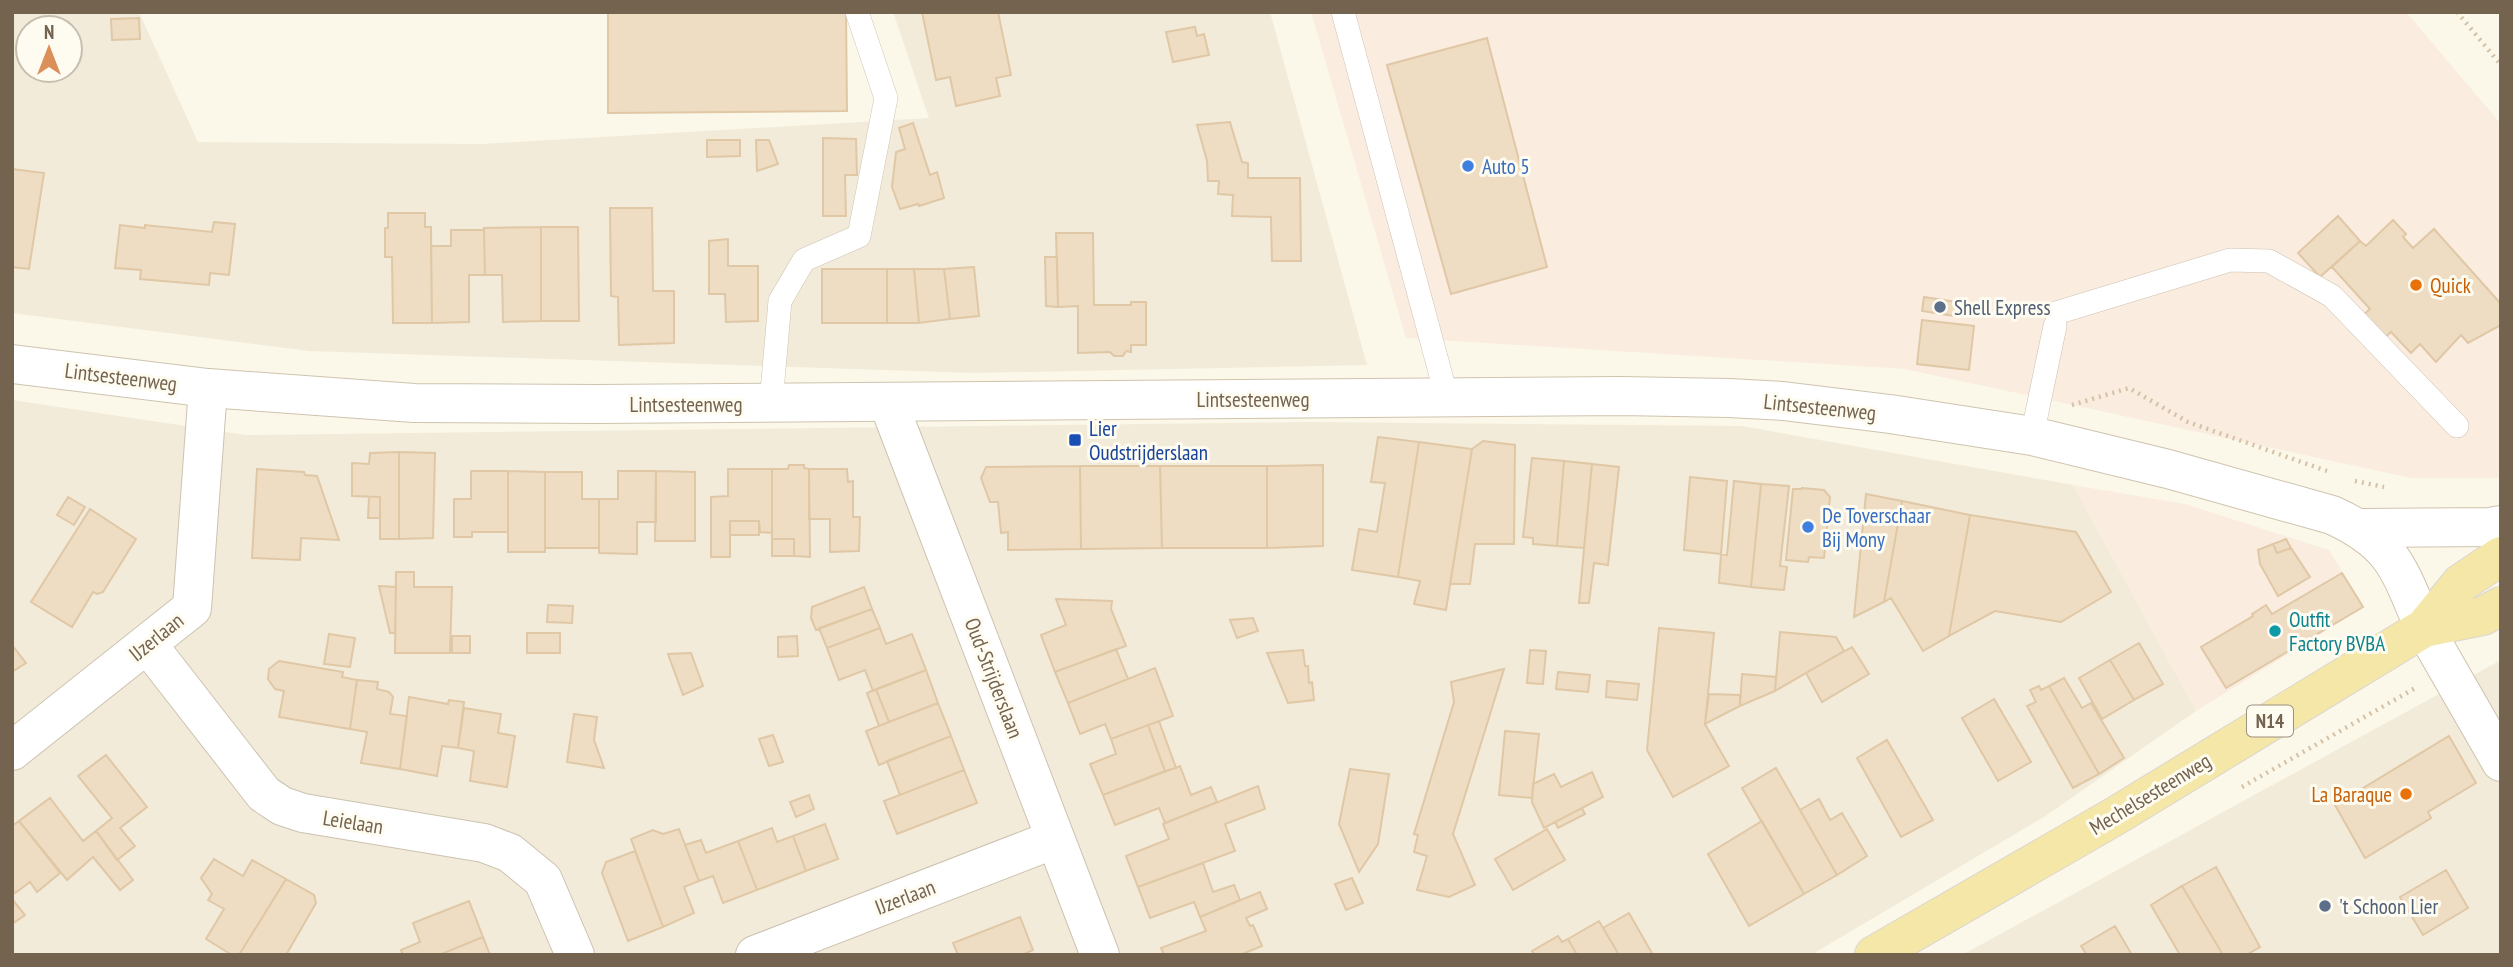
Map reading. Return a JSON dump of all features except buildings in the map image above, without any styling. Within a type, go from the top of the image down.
[{"type":"main road","name":"Mechelsesteenweg","points":[[1874,955],[2117,815],[2424,628],[2461,583],[2501,556]]},
{"type":"main road","name":"Mechelsesteenweg","points":[[2424,628],[2483,616],[2501,606]]},
{"type":"street","name":"Lintsesteenweg","points":[[12,364],[208,388],[414,403],[1621,396],[1729,398],[1783,401],[1890,414],[2032,436],[2168,469],[2332,515],[2360,528],[2392,557],[2424,628],[2501,762]]},
{"type":"street","name":"IJzerlaan","points":[[12,751],[192,608],[208,388]]},
{"type":"street","name":"Oud-Strijderslaan","points":[[888,402],[1100,955]]},
{"type":"street","points":[[2360,528],[2501,525]]},
{"type":"street","name":"Leielaan","points":[[148,645],[264,794],[282,806],[303,813],[484,844],[510,853],[543,880],[575,955]]},
{"type":"street","name":"IJzerlaan","points":[[755,955],[1055,839]]},
{"type":"lane","points":[[771,403],[780,300],[804,260],[859,236],[886,98],[857,12]]},
{"type":"lane","points":[[1343,12],[1447,398]]},
{"type":"lane","points":[[2032,436],[2056,320],[2230,260],[2269,261],[2332,296],[2457,426]]},
{"type":"path","points":[[2457,12],[2501,65]]},
{"type":"shaded area","points":[[12,12],[139,12],[198,142],[482,144],[929,118],[893,12],[1270,12],[1367,365],[975,373],[309,351],[12,313]]},
{"type":"shaded area","points":[[1311,12],[2406,12],[2501,124],[2501,478],[2411,478],[1905,369],[1406,338]]},
{"type":"shaded area","points":[[12,400],[246,435],[1308,422],[1742,426],[2073,485],[2196,711],[2047,815],[1811,955],[12,955]]},
{"type":"shaded area","points":[[2073,485],[2185,504],[2329,550],[2364,607],[2196,711]]},
{"type":"shaded area","points":[[2501,660],[2501,955],[1962,955]]},
{"type":"place","name":"Auto 5","points":[[1468,166]]},
{"type":"place","name":"Quick","points":[[2416,285]]},
{"type":"place","name":"Shell Express","points":[[1940,307]]},
{"type":"place","name":"Lier Oudstrijderslaan","points":[[1075,440]]},
{"type":"place","name":"De Toverschaar Bij Mony","points":[[1808,527]]},
{"type":"place","name":"Outfit Factory BVBA","points":[[2275,631]]},
{"type":"place","name":"La Baraque","points":[[2406,794]]},
{"type":"place","name":"'t Schoon Lier","points":[[2325,906]]}]
